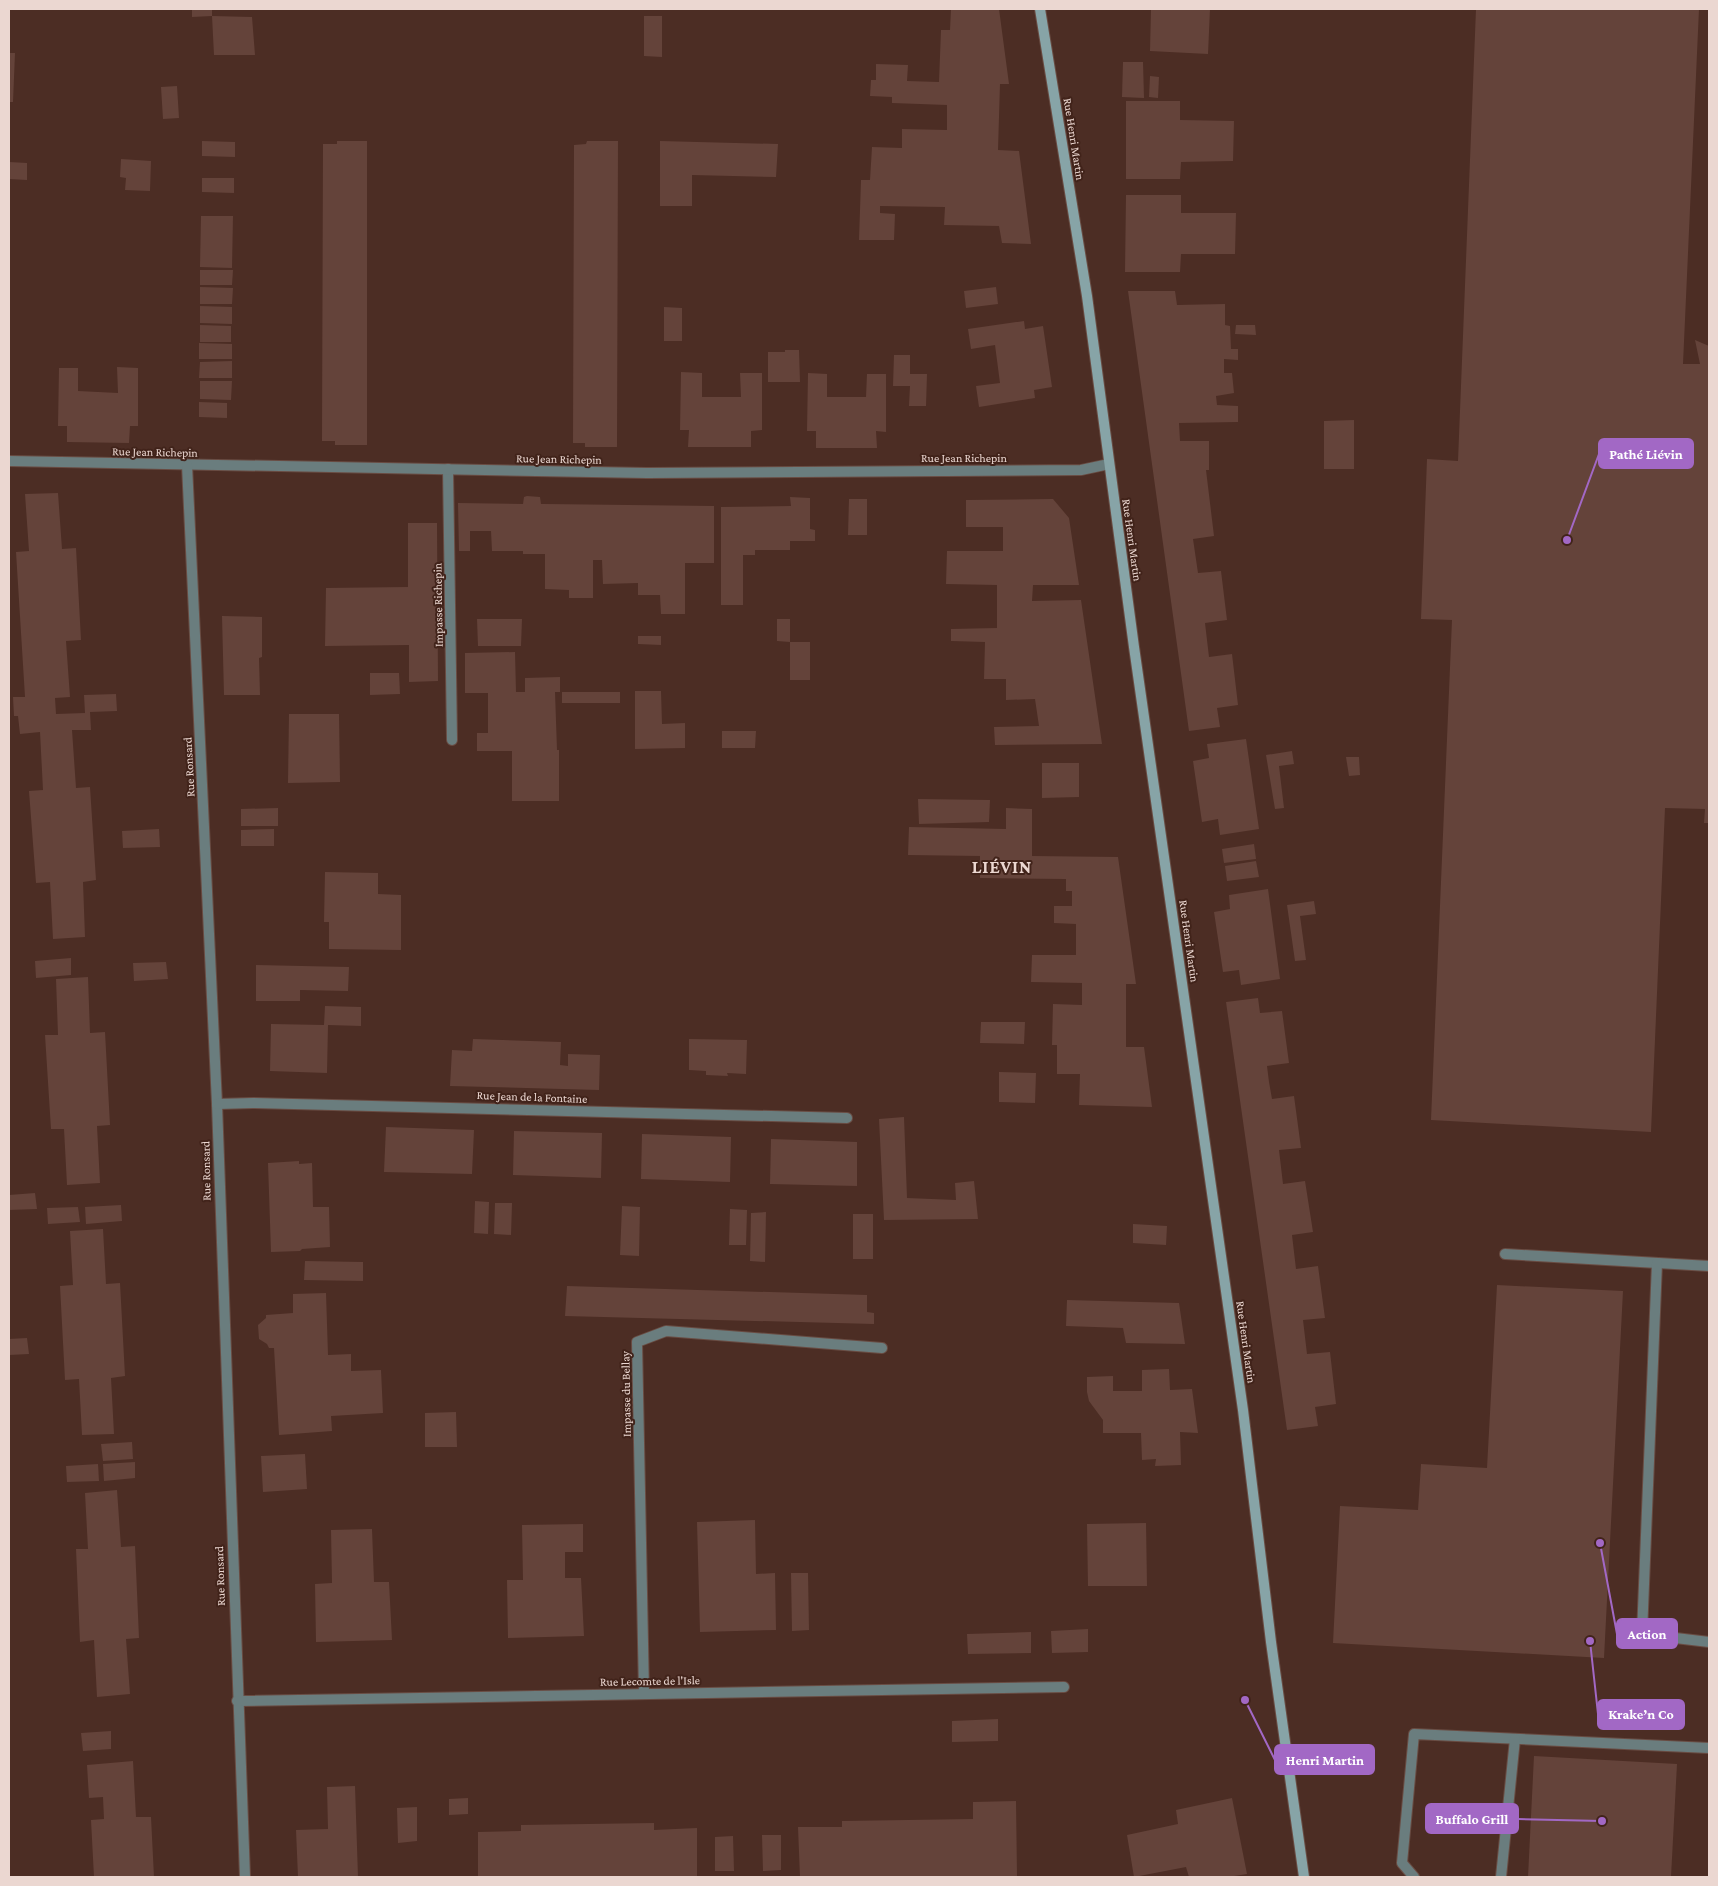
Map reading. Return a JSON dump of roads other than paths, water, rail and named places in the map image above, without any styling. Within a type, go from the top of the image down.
[{"type":"street","name":"Rue Henri Martin","points":[[1040,9],[1087,296],[1109,464],[1243,1410],[1271,1642],[1304,1877]]},
{"type":"street","name":"Rue Jean Richepin","points":[[9,461],[647,472],[1081,470],[1109,464]]},
{"type":"street","name":"Rue Ronsard","points":[[187,465],[217,1104],[244,1877]]},
{"type":"street","name":"Impasse Richepin","points":[[448,469],[452,740]]},
{"type":"street","name":"Rue Jean de la Fontaine","points":[[217,1104],[253,1103],[847,1118]]},
{"type":"street","points":[[1505,1254],[1709,1266]]},
{"type":"street","points":[[1657,1263],[1642,1634],[1709,1642]]},
{"type":"street","name":"Impasse du Bellay","points":[[644,1693],[637,1342],[666,1331],[882,1348]]},
{"type":"street","name":"Rue Lecomte de l'Isle","points":[[237,1701],[1064,1687]]},
{"type":"street","points":[[1414,1877],[1402,1864],[1414,1734],[1709,1748]]},
{"type":"street","points":[[1501,1877],[1516,1739]]},
{"type":"place","name":"Pathé Liévin","points":[[1567,540]]},
{"type":"place","name":"Action","points":[[1600,1543]]},
{"type":"place","name":"Krake’n Co","points":[[1590,1641]]},
{"type":"place","name":"Henri Martin","points":[[1245,1700]]},
{"type":"place","name":"Buffalo Grill","points":[[1602,1821]]},
{"type":"district","name":"LIÉVIN","points":[[1002,867]]}]
